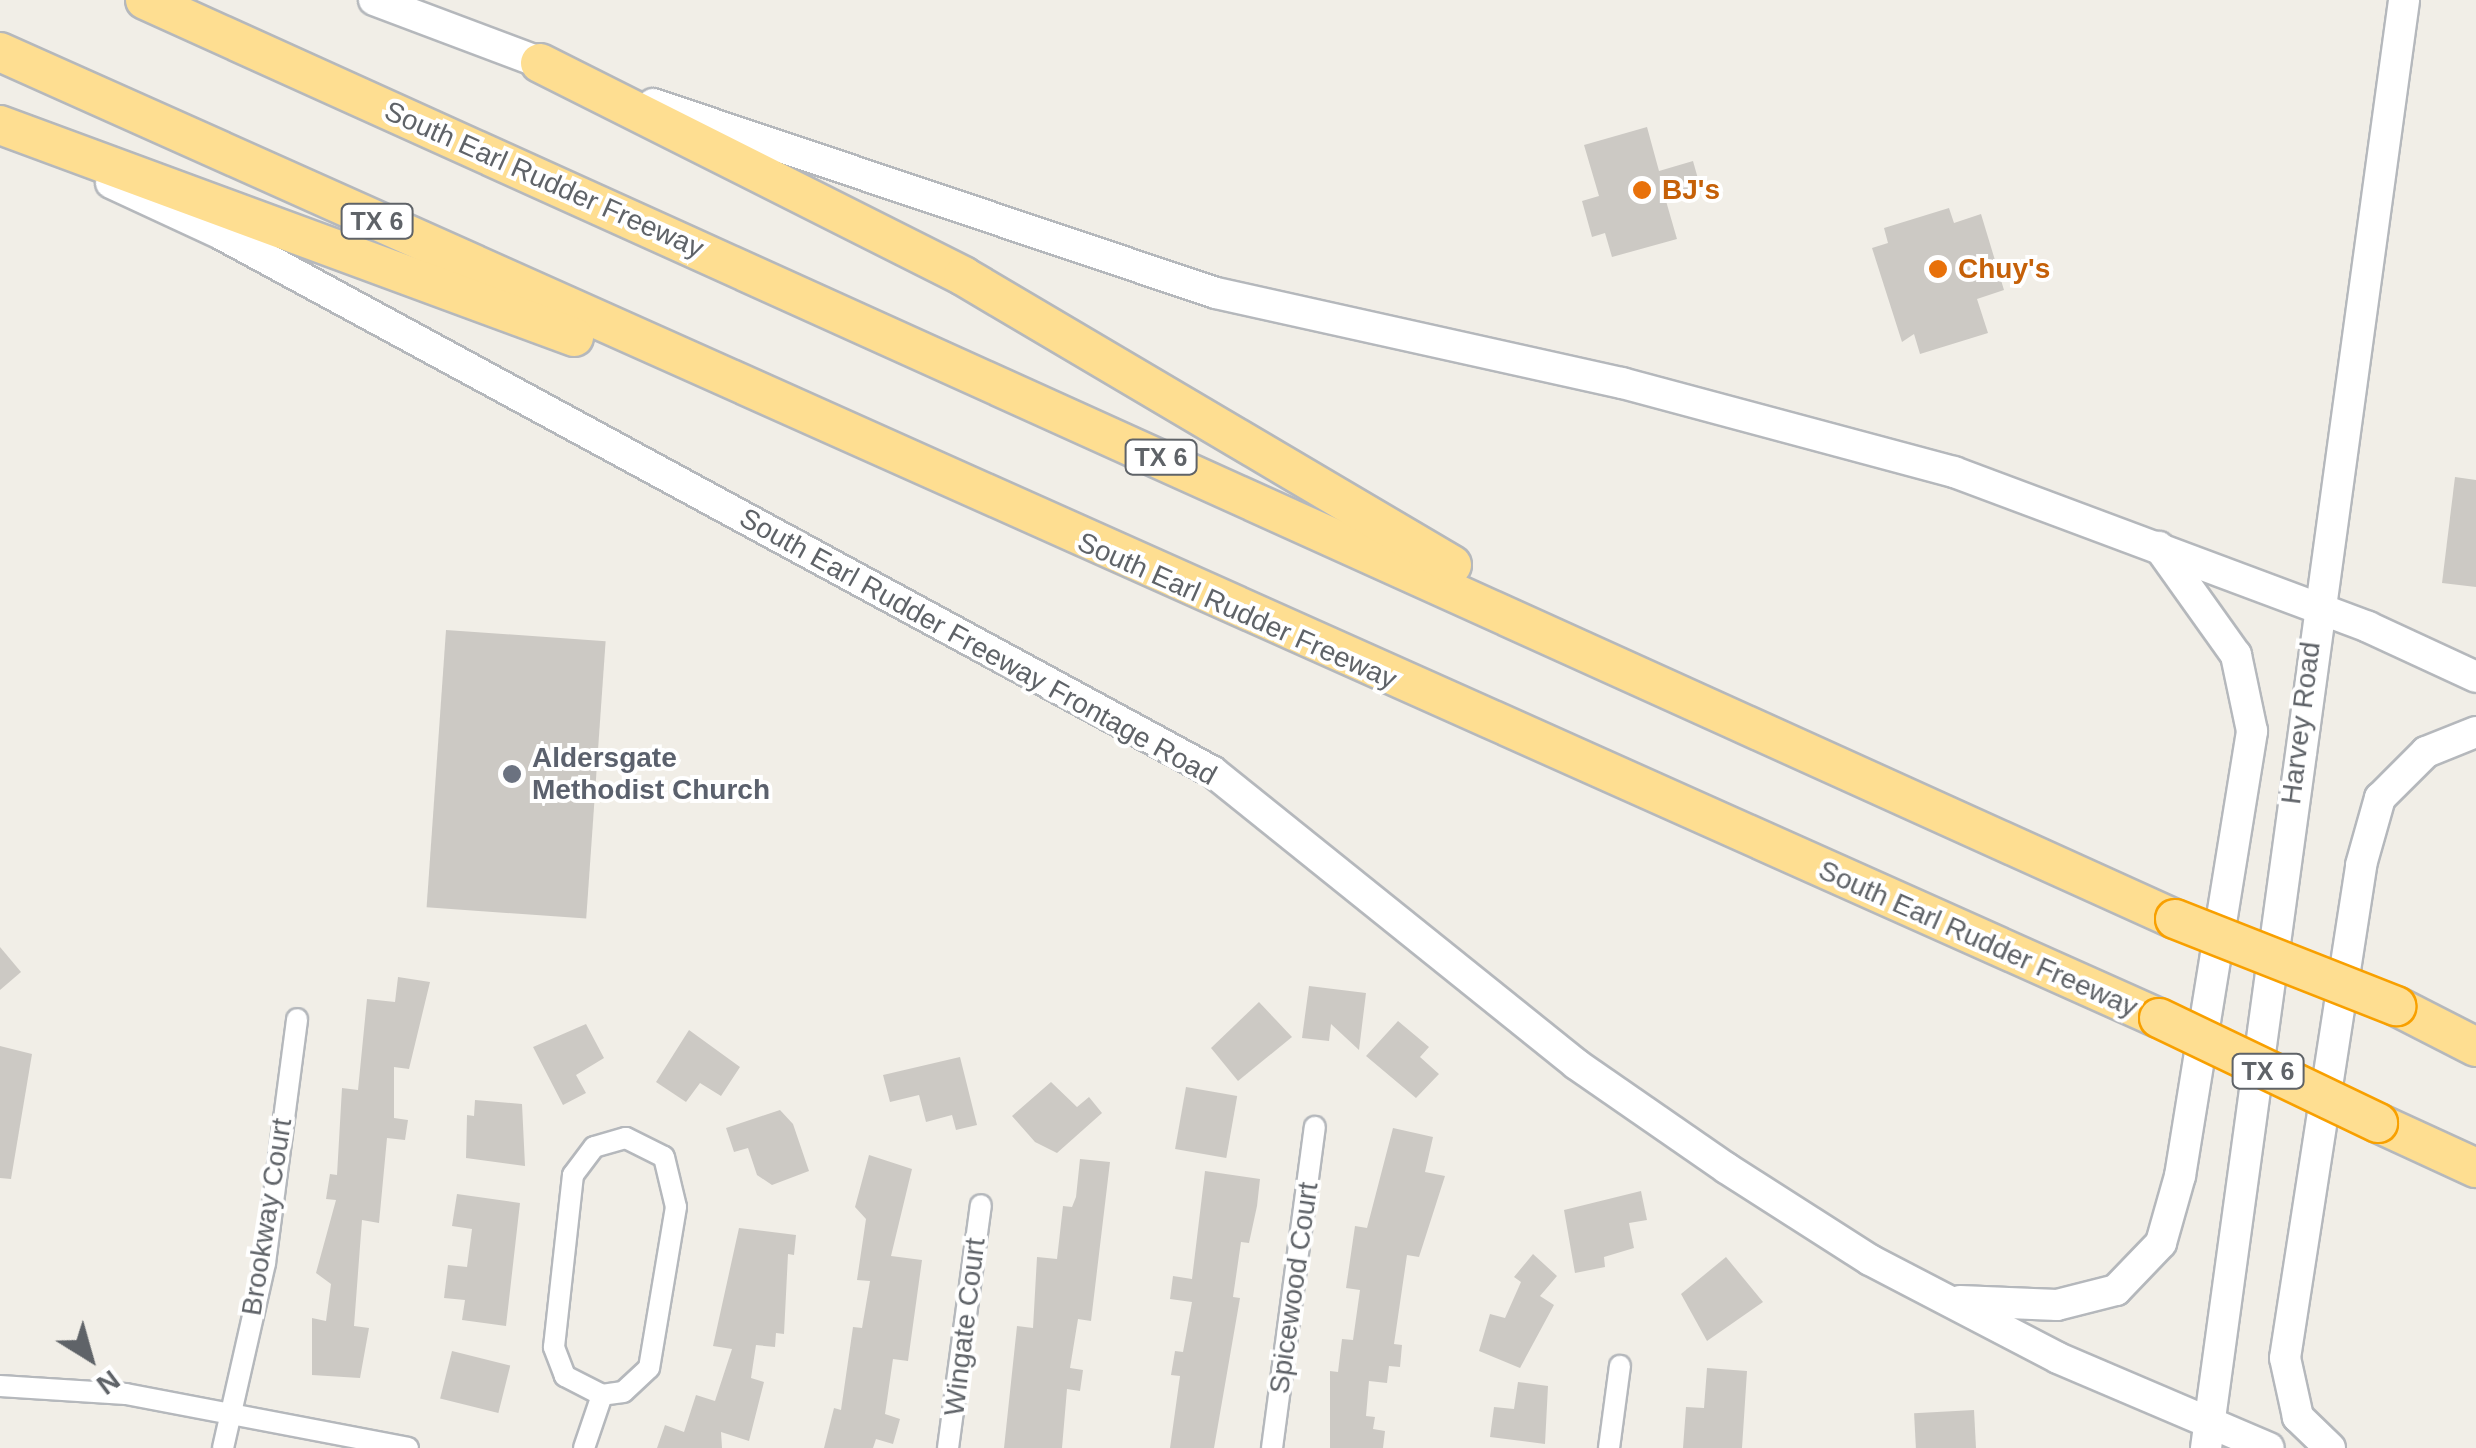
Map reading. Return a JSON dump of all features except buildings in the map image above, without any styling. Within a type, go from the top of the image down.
[{"type":"highway","name":"South Earl Rudder Freeway","points":[[145,0],[1610,658],[2175,918],[2396,1006],[2476,1047]]},
{"type":"highway","name":"South Earl Rudder Freeway","points":[[0,52],[752,394],[2159,1018],[2476,1168]]},
{"type":"highway","points":[[540,63],[963,276],[1610,658]]},
{"type":"highway","points":[[0,128],[629,358],[752,394]]},
{"type":"main road","points":[[374,0],[540,63],[1216,292],[1751,418],[1954,472],[2157,544],[2476,677]]},
{"type":"main road","name":"Harvey Road","points":[[2208,1437],[2316,611],[2404,0]]},
{"type":"main road","name":"South Earl Rudder Freeway Frontage Road","points":[[0,128],[221,234],[1213,772],[1576,1064],[1870,1260],[2208,1437],[2269,1448]]},
{"type":"main road","points":[[1947,1300],[2056,1305],[2116,1290],[2161,1243],[2180,1176],[2252,731],[2236,655],[2157,544]]},
{"type":"main road","points":[[2330,1448],[2298,1418],[2285,1358],[2361,865],[2380,798],[2426,752],[2476,732]]},
{"type":"street","name":"Brookway Court","points":[[223,1448],[265,1262],[297,1019]]},
{"type":"street","name":"Spicewood Court","points":[[1272,1448],[1315,1127]]},
{"type":"street","points":[[626,1138],[664,1157],[676,1208],[649,1368],[623,1392],[602,1395],[565,1376],[554,1347],[573,1176],[594,1147],[626,1138]]},
{"type":"street","name":"Wingate Court","points":[[948,1448],[980,1205]]},
{"type":"street","points":[[1609,1448],[1620,1366]]},
{"type":"street","points":[[0,1386],[126,1394],[408,1448]]},
{"type":"street","points":[[584,1448],[602,1395]]},
{"type":"place","name":"BJ's","points":[[1642,190]]},
{"type":"place","name":"Chuy's","points":[[1938,269]]},
{"type":"place","name":"Aldersgate Methodist Church","points":[[512,774]]}]
